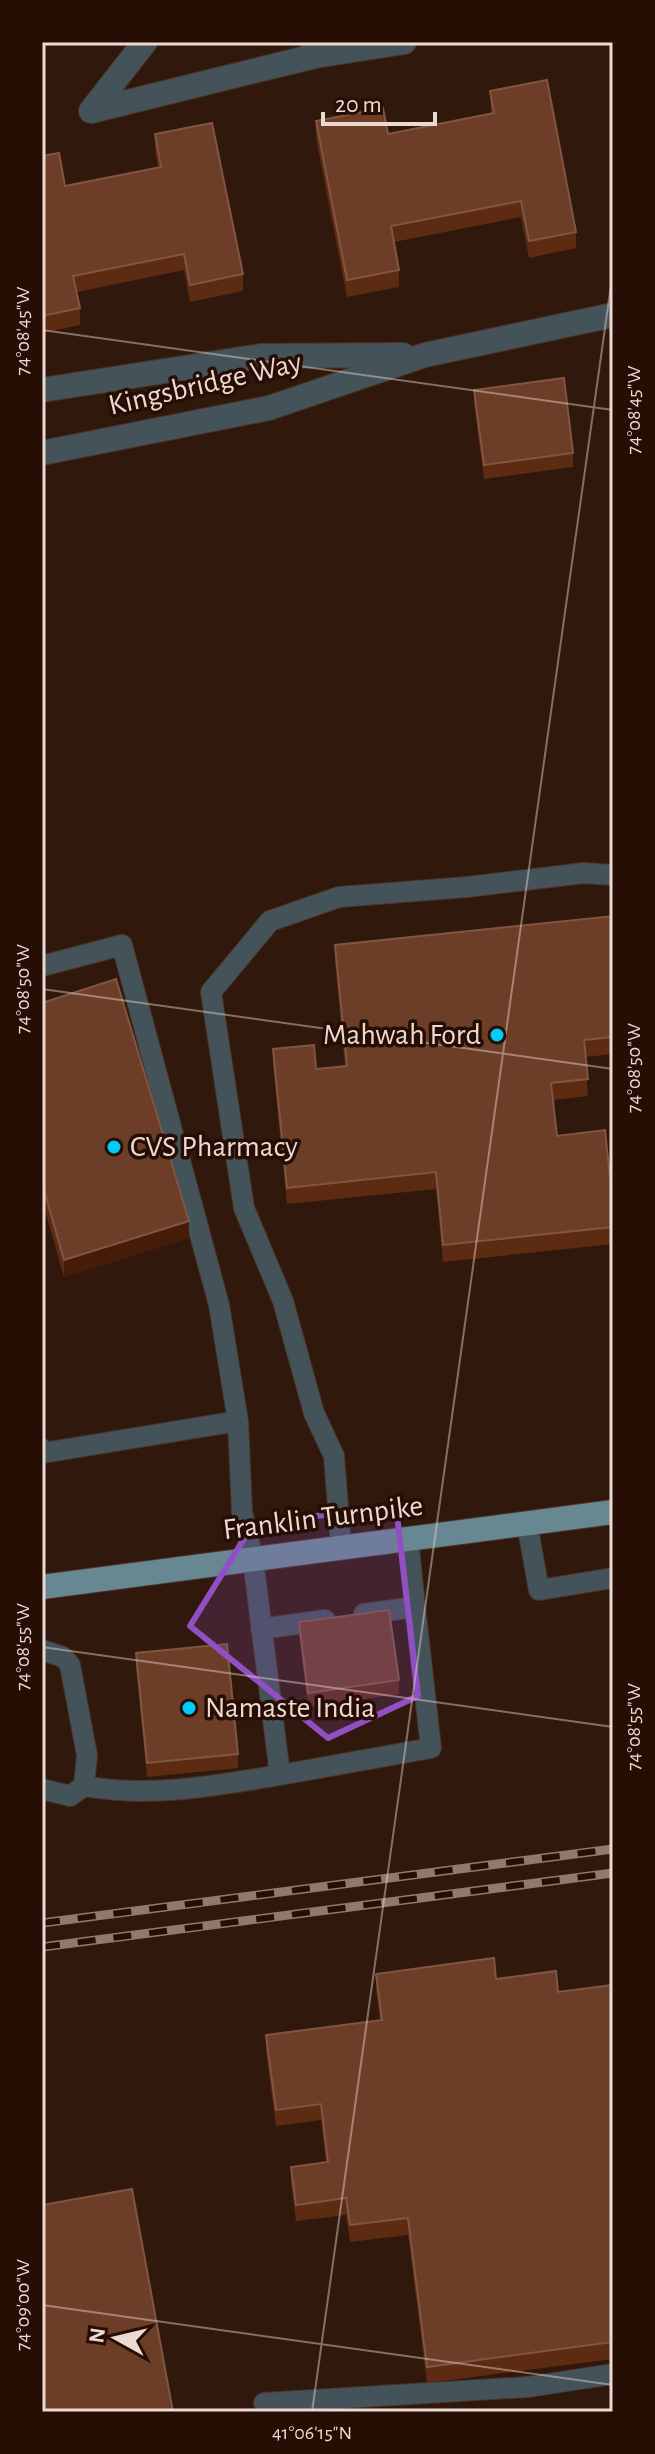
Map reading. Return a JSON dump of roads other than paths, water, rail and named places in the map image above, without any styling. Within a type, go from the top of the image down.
[{"type":"main road","name":"Franklin Turnpike","points":[[42,1587],[613,1512]]},
{"type":"street","points":[[145,42],[91,111],[314,49],[404,42]]},
{"type":"street","name":"Kingsbridge Way","points":[[42,453],[269,408],[425,355],[613,315]]},
{"type":"street","name":"Kingsbridge Way","points":[[42,390],[261,356],[425,355]]},
{"type":"lane","points":[[341,1547],[334,1456],[314,1413],[283,1301],[244,1208],[211,992],[270,921],[339,897],[467,887],[584,873],[613,875]]},
{"type":"lane","points":[[42,966],[122,945],[219,1305],[238,1421],[242,1512],[253,1559],[280,1775]]},
{"type":"lane","points":[[42,1449],[43,1453],[238,1421]]},
{"type":"lane","points":[[527,1524],[539,1590],[613,1578]]},
{"type":"lane","points":[[42,1789],[70,1796],[84,1786],[118,1792],[186,1789],[431,1748],[408,1539]]},
{"type":"lane","points":[[261,1629],[415,1607]]},
{"type":"lane","points":[[42,1650],[63,1657],[70,1665],[87,1755],[84,1786]]},
{"type":"lane","points":[[264,2403],[528,2387],[613,2374]]},
{"type":"railway","points":[[42,1923],[613,1849]]},
{"type":"railway","points":[[42,1947],[613,1873]]},
{"type":"place","name":"Mahwah Ford","points":[[497,1035]]},
{"type":"place","name":"CVS Pharmacy","points":[[114,1147]]},
{"type":"place","name":"Namaste India","points":[[189,1708]]}]
